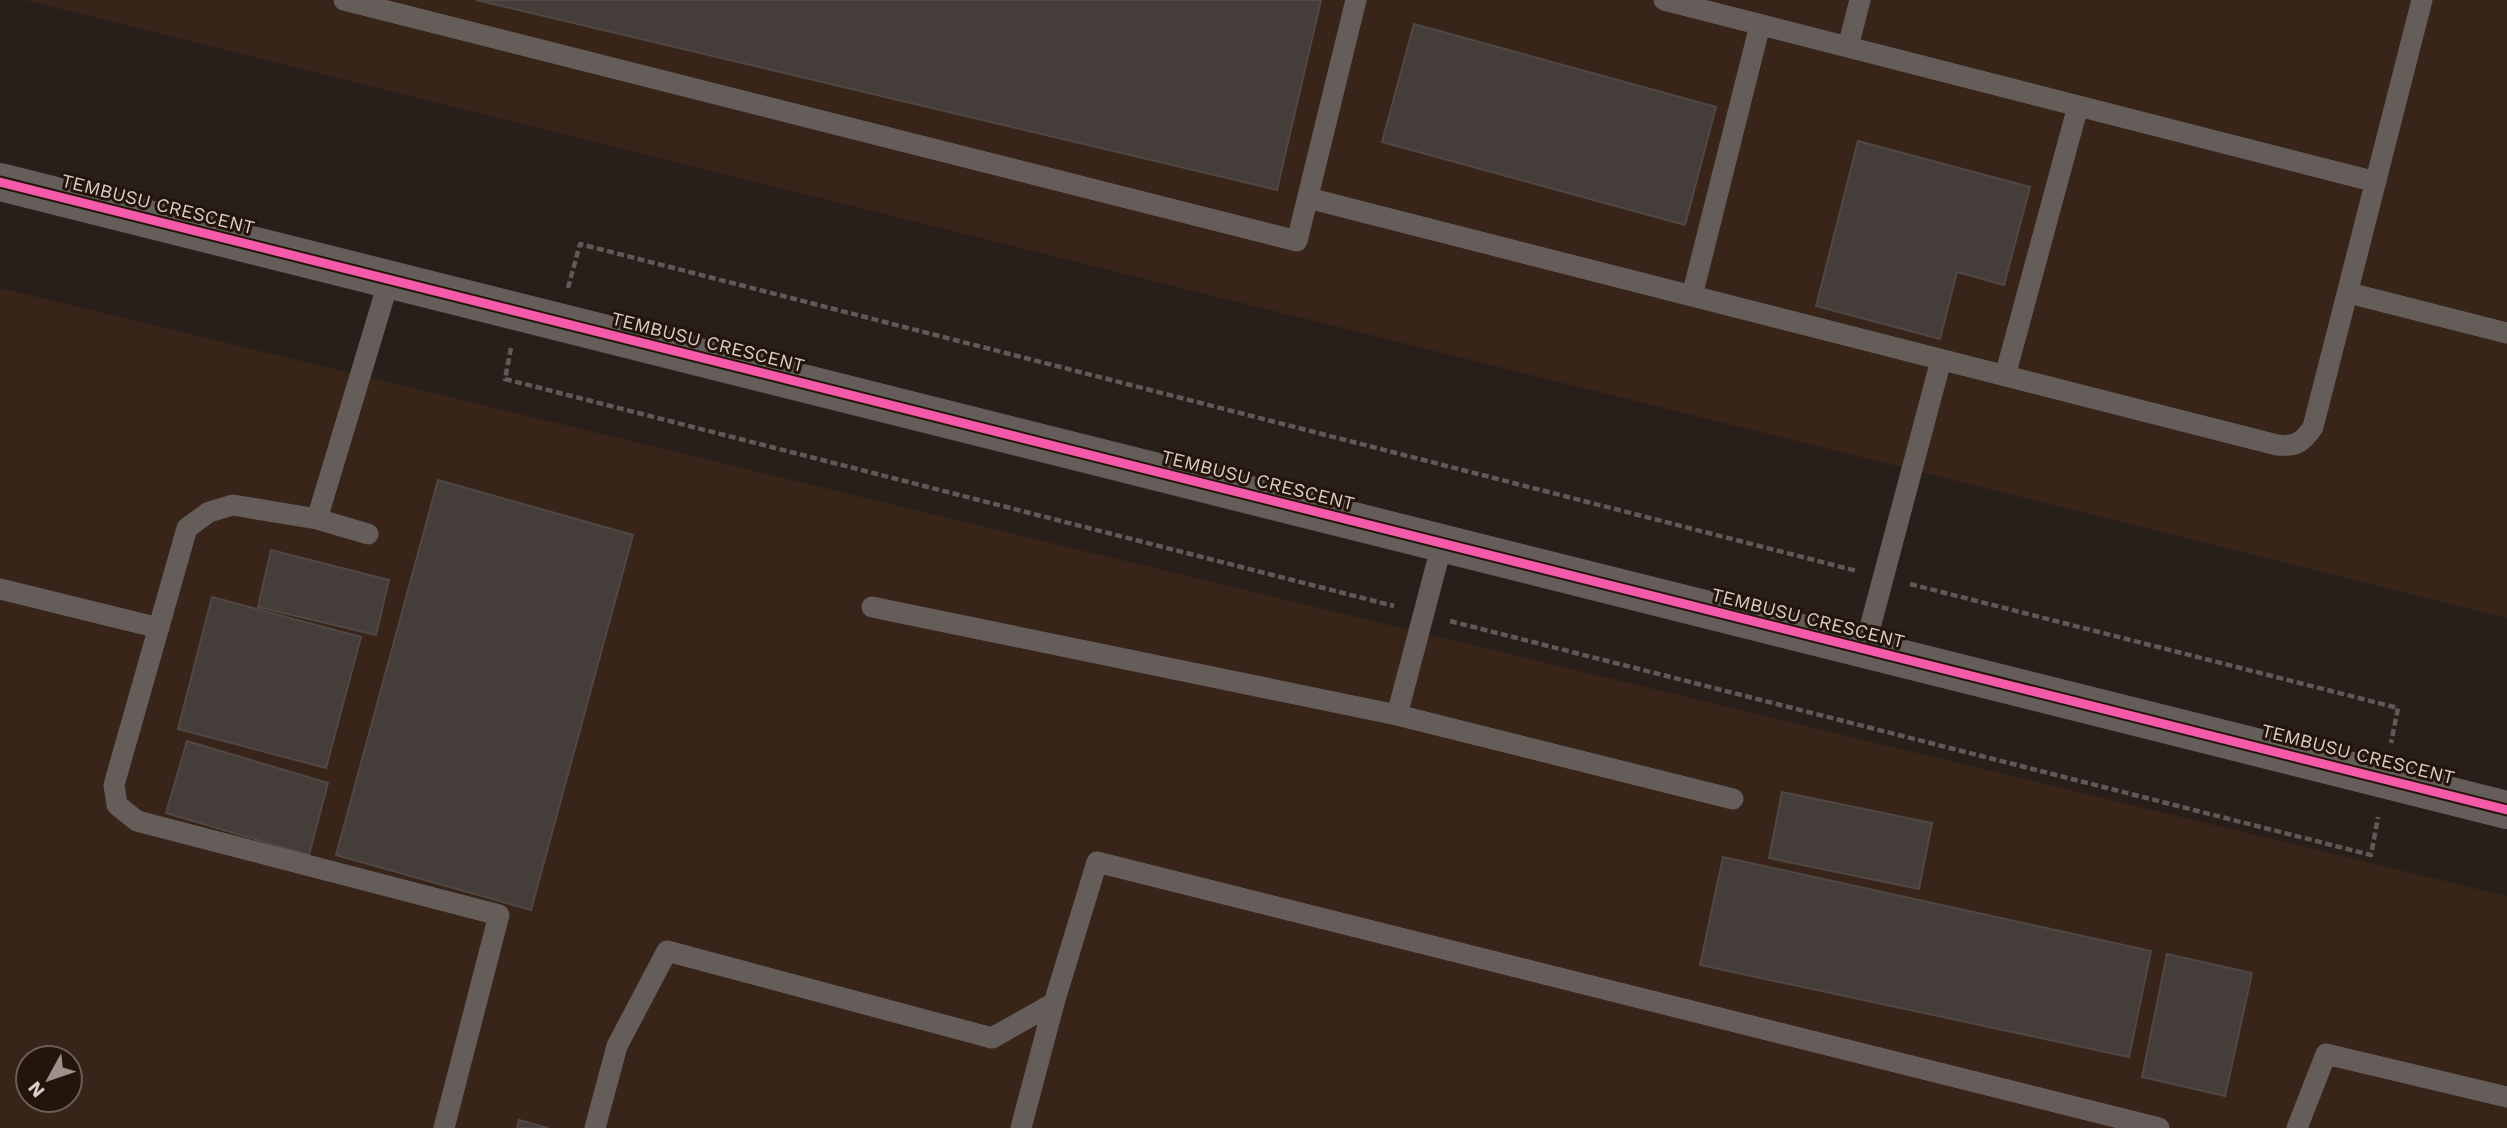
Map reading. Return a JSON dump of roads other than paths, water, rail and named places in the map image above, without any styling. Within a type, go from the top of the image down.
[{"type":"street","name":"TEMBUSU CRESCENT","points":[[0,183],[2507,810]]},
{"type":"lane","points":[[344,0],[1297,241],[1356,0]]},
{"type":"lane","points":[[1664,0],[2376,182]]},
{"type":"lane","points":[[1848,47],[1860,0]]},
{"type":"lane","points":[[1308,198],[2293,447],[2305,439],[2314,427],[2422,0]]},
{"type":"lane","points":[[1692,296],[1760,25]]},
{"type":"lane","points":[[2005,376],[2078,106]]},
{"type":"lane","points":[[317,519],[389,280]]},
{"type":"lane","points":[[2349,293],[2507,333]]},
{"type":"lane","points":[[1864,650],[1941,360]]},
{"type":"lane","points":[[368,534],[317,519],[233,505],[208,512],[187,528],[114,785],[117,805],[138,821],[499,915],[444,1128]]},
{"type":"lane","points":[[1397,715],[1442,544]]},
{"type":"lane","points":[[0,589],[159,628]]},
{"type":"lane","points":[[872,607],[1397,715],[1733,799]]},
{"type":"lane","points":[[1021,1128],[1054,1003],[1097,862],[2159,1128]]},
{"type":"lane","points":[[595,1128],[617,1046],[667,951],[992,1038],[1054,1003]]},
{"type":"lane","points":[[2297,1128],[2326,1054],[2507,1097]]}]
